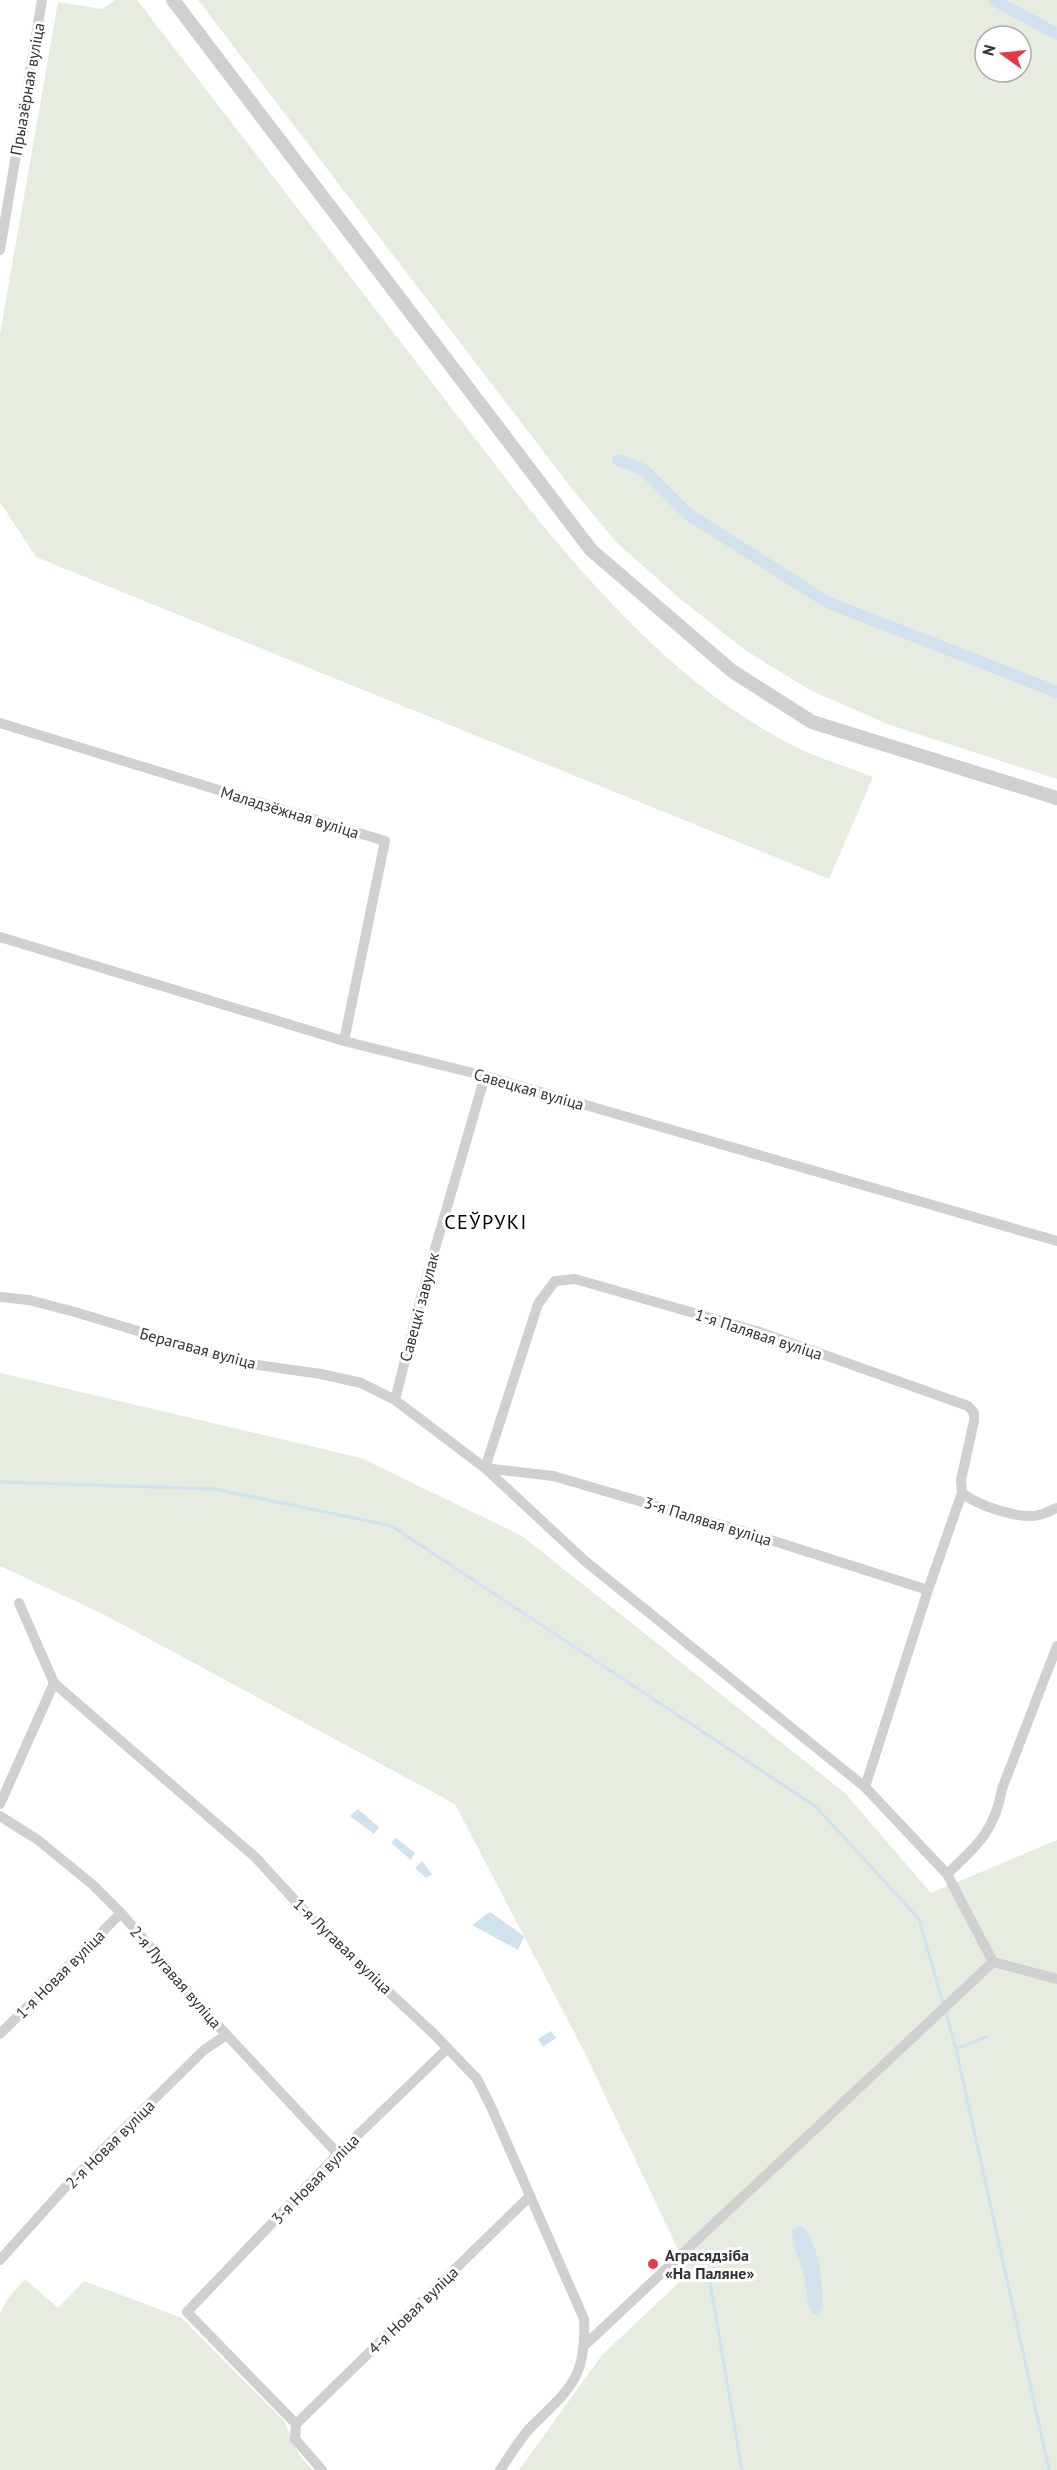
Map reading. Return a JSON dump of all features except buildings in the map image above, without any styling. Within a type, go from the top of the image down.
[{"type":"street","name":"Прыазёрная вуліца","points":[[0,250],[42,0]]},
{"type":"street","points":[[173,0],[591,550],[732,671],[812,722],[1057,798]]},
{"type":"street","name":"Маладзёжная вуліца","points":[[0,723],[385,841],[344,1041]]},
{"type":"street","name":"Савецкая вуліца","points":[[0,937],[344,1041],[484,1076],[1057,1241]]},
{"type":"street","name":"Савецкі завулак","points":[[395,1400],[421,1297],[484,1076]]},
{"type":"street","name":"1-я Палявая вуліца","points":[[485,1468],[538,1304],[555,1281],[575,1279],[759,1332],[968,1406],[974,1413],[974,1421],[961,1480],[962,1493],[927,1590],[864,1787]]},
{"type":"street","name":"Берагавая вуліца","points":[[0,1297],[29,1300],[75,1312],[243,1363],[321,1374],[361,1383],[395,1400],[485,1468],[585,1561],[864,1787],[947,1875],[993,1962]]},
{"type":"street","name":"3-я Палявая вуліца","points":[[485,1468],[553,1476],[740,1530],[927,1590]]},
{"type":"street","points":[[962,1493],[973,1501],[1022,1516],[1040,1515],[1057,1508]]},
{"type":"street","name":"1-я Лугавая вуліца","points":[[19,1603],[54,1683],[255,1857],[324,1932],[394,1995],[477,2079],[584,2319],[585,2345]]},
{"type":"street","points":[[947,1875],[982,1842],[999,1808],[1002,1789],[1057,1646]]},
{"type":"street","points":[[0,1804],[54,1683]]},
{"type":"street","name":"2-я Лугавая вуліца","points":[[0,1816],[38,1840],[93,1885],[121,1913],[226,2035],[338,2154]]},
{"type":"street","name":"1-я Новая вуліца","points":[[0,2034],[121,1913]]},
{"type":"street","points":[[500,2470],[529,2429],[557,2403],[574,2382],[585,2345],[993,1962],[1057,1979]]},
{"type":"street","name":"2-я Новая вуліца","points":[[0,2260],[69,2183],[204,2050],[226,2035]]},
{"type":"street","name":"3-я Новая вуліца","points":[[296,2424],[187,2312],[338,2154],[447,2049]]},
{"type":"street","name":"4-я Новая вуліца","points":[[296,2424],[530,2196]]},
{"type":"street","points":[[296,2424],[296,2439],[322,2470]]},
{"type":"shaded area","points":[[115,0],[137,0],[531,511],[617,609],[680,669],[750,721],[798,748],[873,777],[829,879],[36,557],[0,502],[0,334],[58,2],[102,9]]},
{"type":"shaded area","points":[[198,0],[1057,0],[1057,779],[890,725],[810,690],[745,650],[678,597],[616,542],[569,485]]},
{"type":"shaded area","points":[[0,1373],[361,1458],[522,1536],[845,1793],[931,1893],[1057,1840],[1057,2470],[519,2470],[602,2355],[689,2273],[586,2055],[455,1804],[103,1614],[0,1566]]},
{"type":"shaded area","points":[[25,2279],[58,2308],[84,2281],[182,2318],[284,2421],[298,2453],[312,2470],[0,2470],[0,2313],[7,2300]]},
{"type":"water","points":[[358,1809],[379,1827],[374,1834],[350,1816]]},
{"type":"water","points":[[396,1838],[415,1853],[411,1860],[391,1843]]},
{"type":"water","points":[[422,1861],[432,1874],[426,1878],[415,1868]]},
{"type":"water","points":[[490,1912],[524,1936],[518,1950],[472,1925]]},
{"type":"water","points":[[551,2031],[556,2038],[543,2047],[538,2039]]},
{"type":"water","points":[[800,2225],[812,2241],[819,2264],[822,2309],[816,2315],[809,2308],[805,2279],[793,2237],[792,2230]]},
{"type":"waterway","points":[[994,0],[1057,34]]},
{"type":"waterway","points":[[618,460],[644,470],[688,514],[827,602],[1057,692]]},
{"type":"waterway","points":[[0,1482],[215,1489],[392,1526],[816,1807],[919,1919],[943,2003]]},
{"type":"waterway","points":[[945,2009],[956,2049],[1049,2470]]},
{"type":"waterway","points":[[956,2049],[986,2037]]},
{"type":"waterway","points":[[708,2271],[742,2470]]},
{"type":"place","name":"Аграсядзіба «На Паляне»","points":[[653,2264]]},
{"type":"district","name":"СЕЎРУКІ","points":[[486,1222]]}]
